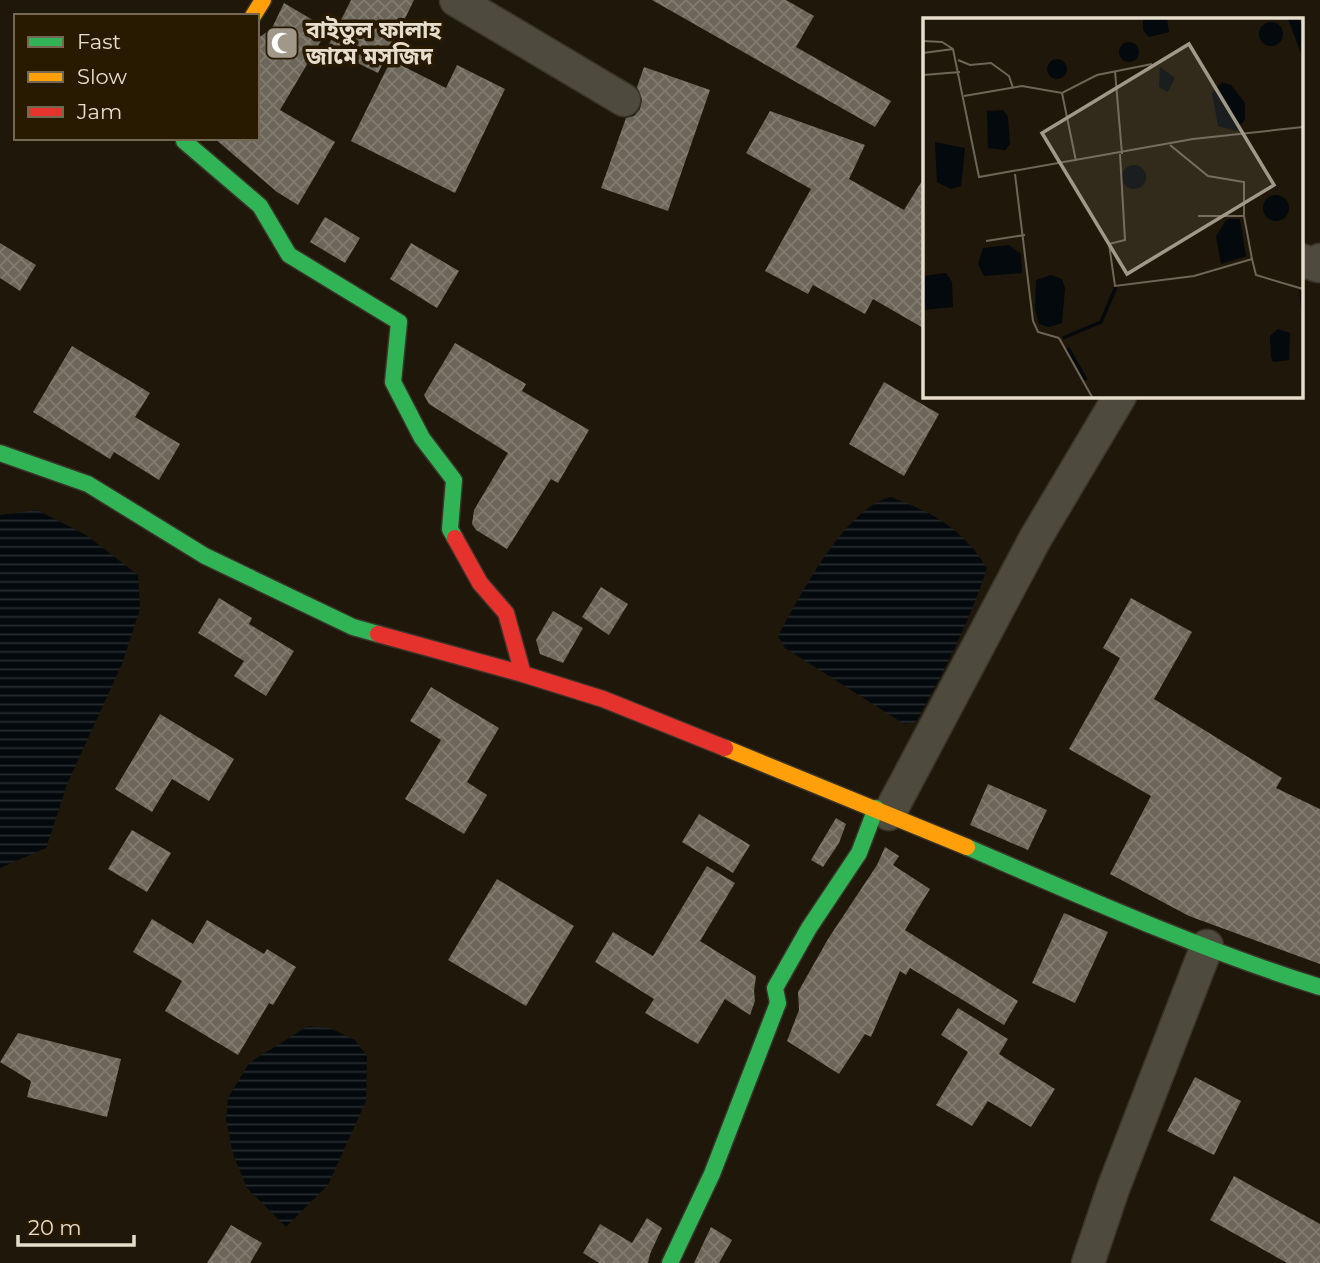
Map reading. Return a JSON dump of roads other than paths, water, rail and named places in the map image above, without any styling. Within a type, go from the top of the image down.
[{"type":"street","points":[[456,0],[624,100]]},
{"type":"street","points":[[185,140],[260,206],[289,255],[399,322],[393,382],[422,438],[454,480],[450,529],[480,583],[506,612],[523,674]]},
{"type":"street","points":[[1302,260],[1318,266],[1320,260]]},
{"type":"street","points":[[670,1263],[712,1174],[778,1003],[775,988],[809,928],[859,853],[1035,540],[1119,397]]},
{"type":"street","points":[[0,453],[88,484],[205,556],[353,627],[603,699],[883,811],[1132,918],[1275,973],[1320,986]]},
{"type":"street","points":[[1088,1263],[1113,1189],[1207,946]]},
{"type":"place","name":"বাইতুল ফালাহ জামে মসজিদ","points":[[282,43]]}]
